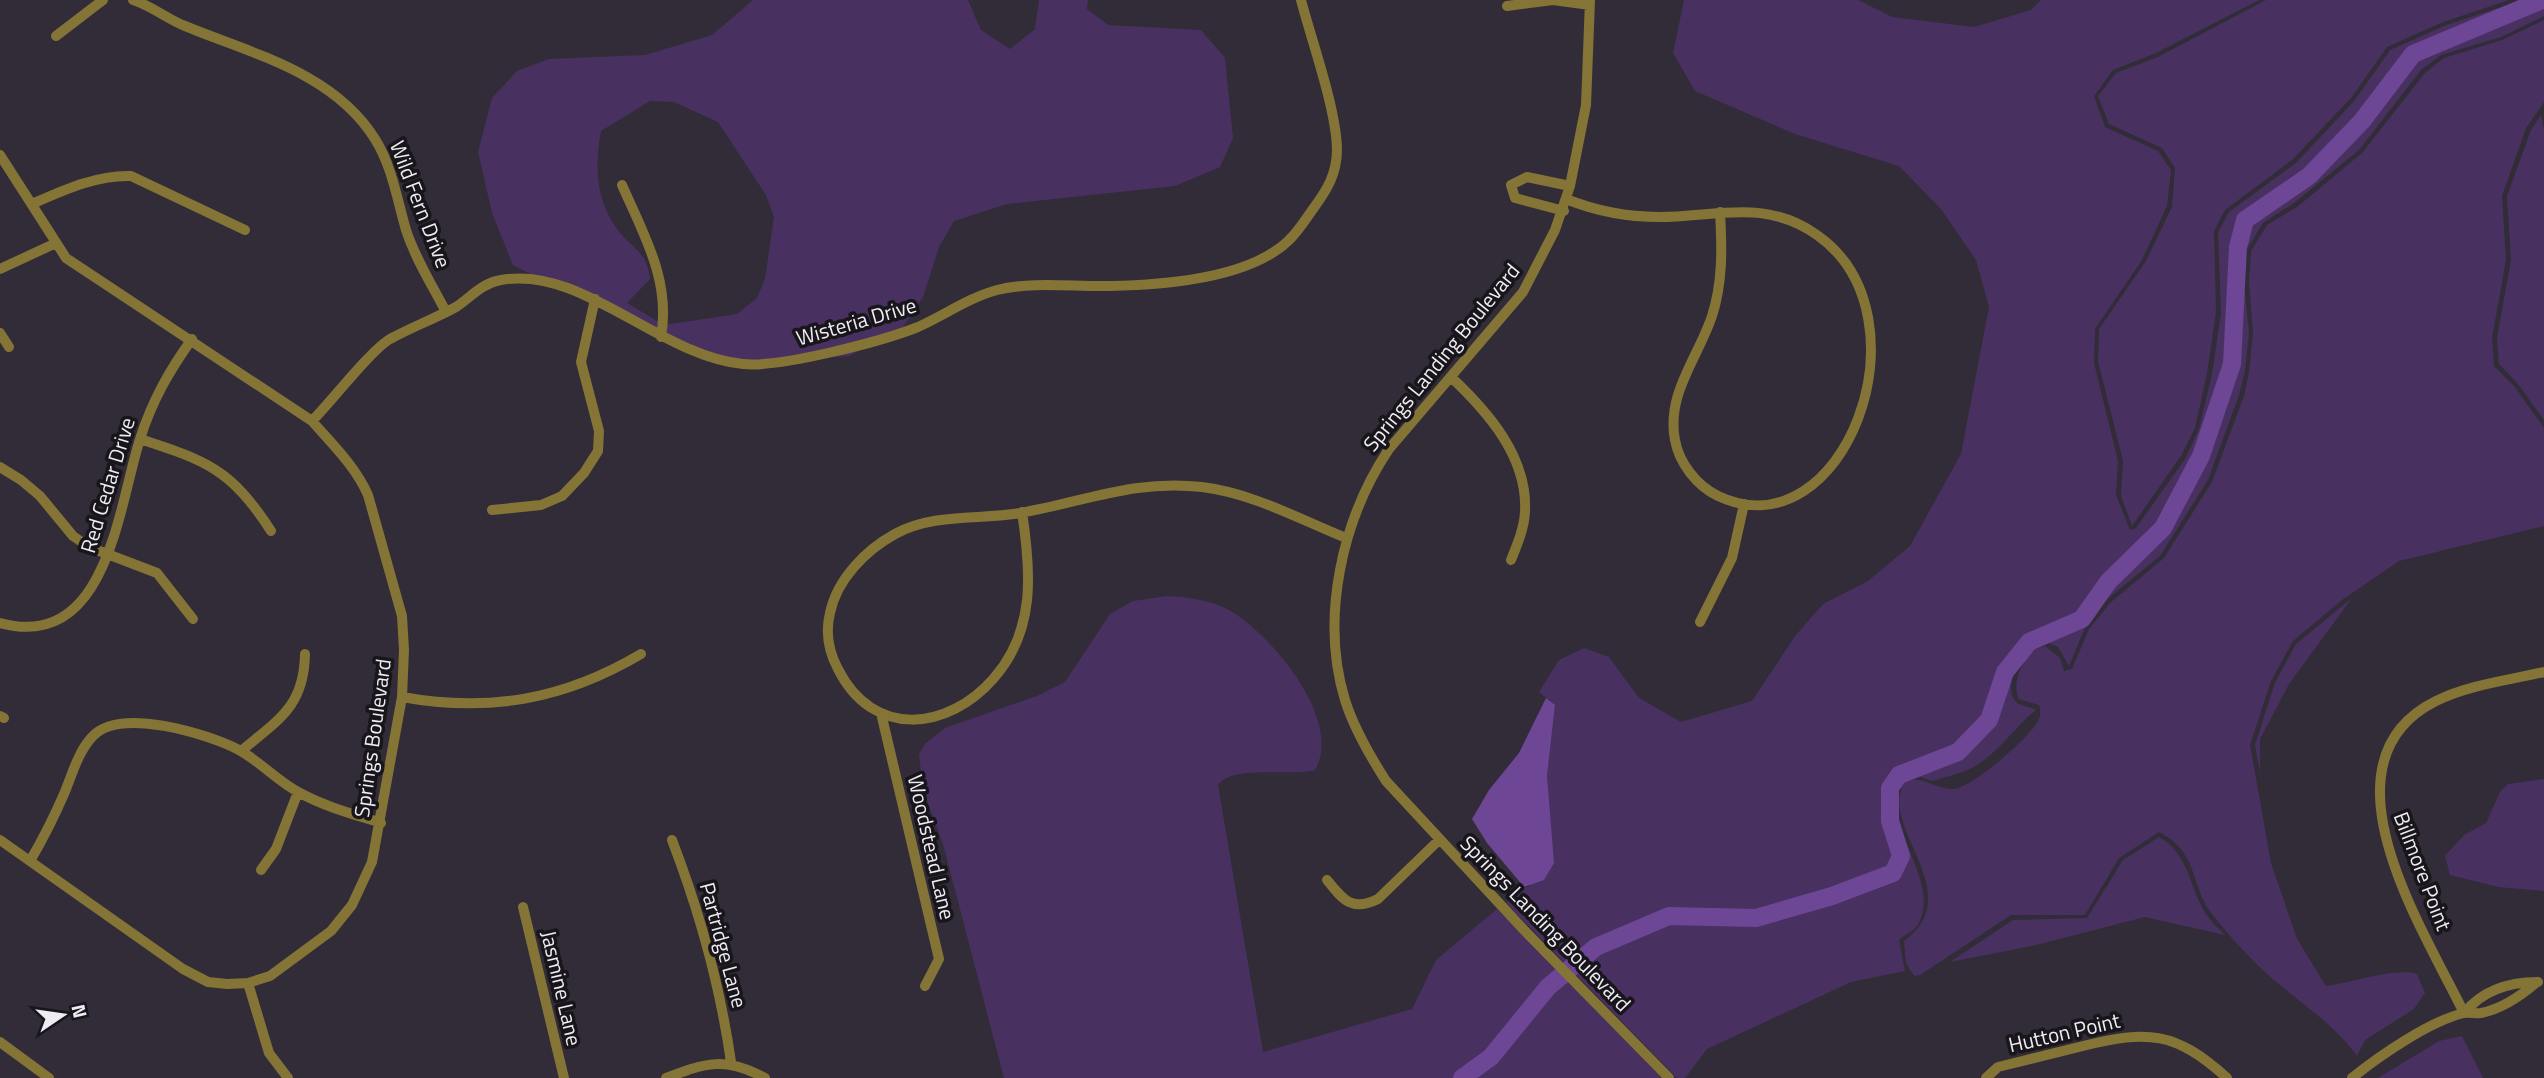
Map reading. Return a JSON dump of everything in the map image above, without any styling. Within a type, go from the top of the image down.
[{"type":"street","points":[[56,36],[103,0]]},
{"type":"street","name":"Wild Fern Drive","points":[[133,0],[181,24],[304,75],[344,100],[375,139],[388,165],[407,231],[446,312]]},
{"type":"street","name":"Wisteria Drive","points":[[312,421],[388,340],[434,321],[482,287],[500,280],[540,281],[595,299],[661,337],[717,360],[767,364],[903,332],[977,296],[1000,290],[1024,286],[1111,286],[1206,277],[1262,259],[1290,240],[1330,186],[1336,166],[1334,128],[1301,0]]},
{"type":"street","points":[[1507,6],[1553,0],[1590,2]]},
{"type":"street","name":"Springs Landing Boulevard","points":[[1590,2],[1586,105],[1565,205],[1523,292],[1374,470],[1346,538],[1338,601],[1336,650],[1346,702],[1369,755],[1386,781],[1524,930],[1669,1078]]},
{"type":"street","name":"Springs Boulevard","points":[[0,155],[66,258],[312,421],[359,477],[368,495],[402,616],[402,697],[372,862],[352,905],[331,931],[270,976],[248,983],[208,982],[183,969],[0,840]]},
{"type":"street","points":[[32,204],[71,187],[116,175],[131,176],[245,230]]},
{"type":"street","points":[[1570,186],[1527,177],[1511,185],[1515,198],[1633,215],[1659,217],[1720,212],[1759,212],[1796,222],[1833,247],[1860,286],[1871,329],[1872,349],[1867,393],[1852,429],[1828,468],[1801,494],[1784,503],[1744,504],[1708,491],[1692,475],[1679,452],[1672,424],[1674,402],[1711,318],[1718,293],[1721,268],[1720,212]]},
{"type":"street","points":[[622,185],[655,260],[663,287],[665,314],[661,337]]},
{"type":"street","points":[[0,269],[56,243]]},
{"type":"street","points":[[492,510],[541,505],[562,496],[584,473],[597,452],[600,431],[581,362],[595,299]]},
{"type":"street","points":[[0,333],[9,347]]},
{"type":"street","name":"Red Cedar Drive","points":[[0,622],[25,626],[48,624],[65,617],[96,582],[109,553],[140,439],[164,377],[192,339]]},
{"type":"street","points":[[1451,377],[1496,425],[1517,468],[1525,513],[1511,560]]},
{"type":"street","points":[[140,439],[216,468],[255,507],[271,531]]},
{"type":"street","points":[[0,467],[22,480],[40,496],[72,536],[89,547],[157,573],[193,619]]},
{"type":"street","points":[[1022,512],[1030,585],[1027,611],[1019,637],[997,675],[963,707],[946,715],[911,720],[881,713],[860,701],[844,682],[829,645],[830,611],[849,573],[877,545],[914,526],[936,520],[1022,512],[1142,485],[1167,484],[1228,491],[1346,538]]},
{"type":"street","points":[[1700,622],[1732,558],[1744,504]]},
{"type":"street","points":[[242,751],[292,707],[305,677],[305,654]]},
{"type":"street","points":[[402,697],[444,702],[524,699],[583,685],[641,654]]},
{"type":"street","name":"Billmore Point","points":[[2464,1013],[2409,900],[2386,841],[2378,810],[2379,778],[2387,752],[2398,735],[2410,720],[2435,701],[2544,672]]},
{"type":"street","name":"Woodstead Lane","points":[[881,713],[939,960],[925,986]]},
{"type":"street","points":[[30,861],[48,832],[82,753],[100,730],[126,722],[148,724],[216,739],[242,751],[298,792],[331,807],[381,823]]},
{"type":"street","points":[[261,870],[276,849],[298,792]]},
{"type":"street","name":"Partridge Lane","points":[[672,840],[695,899],[717,980],[731,1062]]},
{"type":"street","points":[[1327,880],[1343,901],[1353,906],[1366,905],[1378,899],[1439,840]]},
{"type":"street","name":"Jasmine Lane","points":[[523,907],[564,1078]]},
{"type":"street","points":[[2352,1078],[2402,1043],[2464,1013],[2476,998],[2516,982],[2541,983]]},
{"type":"street","points":[[248,983],[269,1053],[288,1078]]},
{"type":"street","name":"Hutton Point","points":[[1986,1078],[1998,1067],[2138,1035],[2170,1040],[2191,1049],[2227,1078]]},
{"type":"street","points":[[0,1042],[49,1078]]},
{"type":"street","points":[[666,1078],[693,1068],[731,1062],[765,1078]]},
{"type":"shaded area","points":[[753,0],[968,0],[981,30],[1010,49],[1035,29],[1039,0],[1088,0],[1087,9],[1108,25],[1201,30],[1225,58],[1233,138],[1220,167],[1175,186],[1007,204],[954,221],[939,247],[923,297],[903,327],[849,356],[748,363],[708,362],[513,265],[492,213],[478,152],[492,98],[517,71],[549,59],[645,55],[712,35]],"holes":[[[650,101],[674,102],[718,122],[766,195],[774,217],[765,279],[757,298],[737,314],[664,325],[627,303],[650,279],[645,261],[608,215],[600,192],[598,156],[601,131]]]},
{"type":"shaded area","points":[[1684,0],[1858,0],[1892,17],[1974,27],[2031,10],[2041,0],[2259,0],[2156,53],[2113,70],[2094,96],[2105,127],[2158,151],[2171,170],[2167,206],[2142,260],[2095,329],[2094,363],[2118,461],[2116,495],[2130,530],[2136,528],[2185,459],[2199,429],[2212,374],[2221,313],[2218,232],[2229,212],[2296,163],[2355,100],[2390,50],[2444,26],[2522,0],[2544,0],[2544,16],[2501,37],[2441,55],[2421,70],[2359,150],[2294,203],[2263,223],[2246,251],[2244,283],[2249,333],[2245,371],[2239,395],[2208,480],[2160,556],[2106,600],[2085,628],[2069,666],[2058,647],[2047,642],[2034,645],[2025,651],[2014,673],[2012,696],[2021,705],[2036,710],[1995,751],[1967,770],[1936,780],[1914,775],[1905,776],[1894,792],[1894,809],[1923,890],[1923,909],[1916,927],[1899,940],[1905,971],[1851,982],[1707,1049],[1685,1078],[1677,1078],[1506,903],[1524,887],[1529,887],[1548,818],[1547,776],[1555,705],[1539,692],[1559,660],[1584,648],[1609,657],[1639,698],[1681,722],[1752,701],[1795,636],[1823,604],[1868,581],[1910,546],[1961,454],[1989,307],[1976,260],[1941,209],[1899,166],[1795,134],[1695,91],[1673,53]]},
{"type":"shaded area","points":[[2266,0],[2509,0],[2443,22],[2387,47],[2351,98],[2292,160],[2225,210],[2214,231],[2216,312],[2207,374],[2195,428],[2181,456],[2132,526],[2121,496],[2123,461],[2098,361],[2099,329],[2146,261],[2172,207],[2175,168],[2162,148],[2109,124],[2098,96],[2116,73],[2158,57]]},
{"type":"shaded area","points":[[2544,20],[2544,102],[2526,128],[2502,196],[2506,260],[2492,338],[2494,366],[2514,386],[2544,428],[2544,526],[2399,561],[2342,600],[2293,641],[2271,681],[2250,745],[2271,863],[2297,939],[2326,986],[2408,972],[2417,974],[2425,993],[2414,1009],[2365,1040],[2357,1056],[2328,1025],[2249,957],[2205,903],[2188,859],[2181,849],[2159,832],[2119,858],[2085,915],[2011,915],[1920,975],[1914,976],[1906,963],[1904,941],[1922,922],[1928,902],[1926,880],[1902,817],[1899,798],[1906,780],[1918,780],[1954,789],[1974,780],[2000,761],[2024,739],[2040,717],[2039,705],[2019,699],[2016,686],[2019,673],[2032,650],[2045,646],[2060,658],[2064,671],[2072,669],[2089,629],[2110,603],[2164,558],[2212,482],[2244,396],[2253,333],[2249,282],[2251,251],[2267,225],[2297,207],[2362,153],[2425,73],[2444,58],[2502,40]]},
{"type":"shaded area","points":[[2541,115],[2544,129],[2544,420],[2518,384],[2499,364],[2497,338],[2511,260],[2507,196],[2531,130]]},
{"type":"shaded area","points":[[1167,596],[1214,604],[1246,621],[1282,658],[1298,680],[1320,727],[1321,750],[1315,770],[1236,775],[1218,785],[1263,1052],[1412,1009],[1436,960],[1497,909],[1662,1078],[1004,1078],[943,844],[923,790],[919,754],[925,744],[945,728],[1037,696],[1065,682],[1110,614],[1133,601]]},
{"type":"shaded area","points":[[2352,598],[2289,684],[2260,739],[2260,772],[2255,745],[2275,683],[2296,644]]},
{"type":"shaded area","points":[[1546,698],[1555,705],[1547,776],[1554,863],[1544,880],[1524,887],[1487,843],[1472,819],[1489,790],[1519,753]]},
{"type":"shaded area","points":[[2544,779],[2544,891],[2498,887],[2450,875],[2445,856],[2464,835],[2486,823],[2500,792],[2508,784]]},
{"type":"shaded area","points":[[2159,837],[2177,852],[2200,904],[2210,920],[2225,935],[2145,917],[2036,945],[1950,962],[2013,920],[2087,918],[2123,860]]},
{"type":"shaded area","points":[[2462,1036],[2483,1078],[2378,1078],[2439,1041]]},
{"type":"waterway","points":[[1462,1078],[1491,1057],[1548,987],[1596,947],[1669,916],[1756,918],[1832,896],[1893,873],[1901,856],[1890,821],[1890,788],[1899,775],[1958,752],[1989,720],[2005,672],[2029,642],[2082,619],[2108,582],[2163,528],[2201,456],[2232,364],[2238,247],[2245,220],[2309,176],[2362,121],[2413,54],[2542,0]]}]
